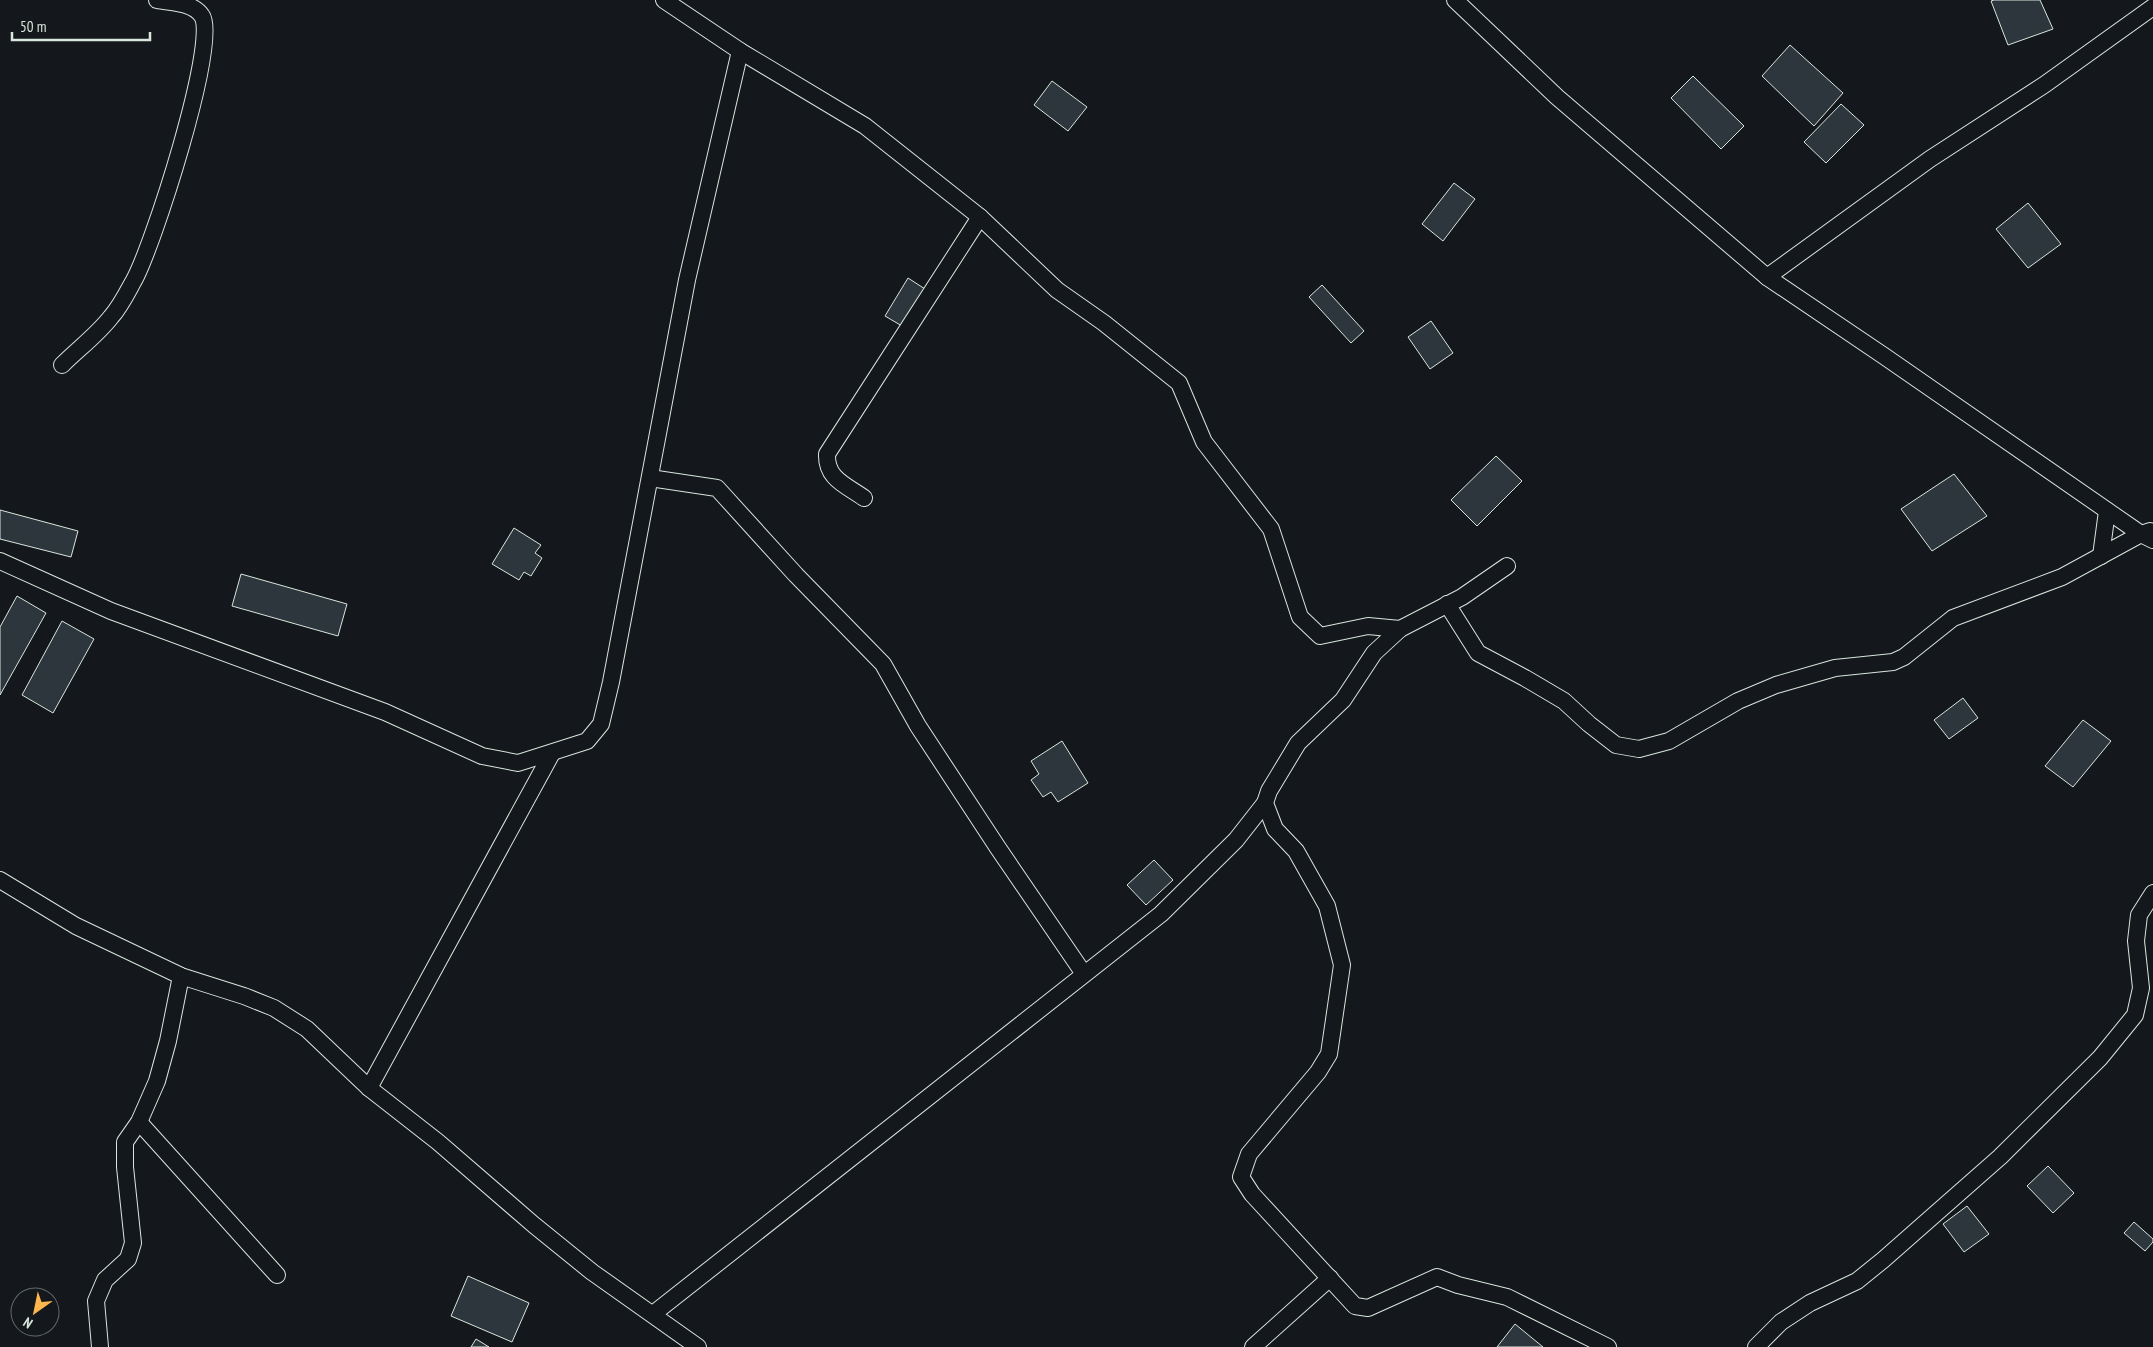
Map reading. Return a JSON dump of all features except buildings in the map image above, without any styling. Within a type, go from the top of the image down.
[{"type":"street","points":[[62,365],[112,317],[135,280],[166,200],[196,88],[206,32],[204,18],[190,6],[157,0]]},
{"type":"street","points":[[664,0],[740,51],[865,126],[980,217],[1057,290],[1104,323],[1179,383],[1204,442],[1271,529],[1300,616],[1320,636],[1368,626],[1400,629]]},
{"type":"street","points":[[1454,0],[1557,97],[1767,277],[2107,510],[2149,535]]},
{"type":"street","points":[[1767,277],[1930,159],[2044,85],[2153,7]]},
{"type":"street","points":[[0,562],[111,611],[385,712],[482,756],[518,763],[586,741],[601,724],[611,682],[687,280],[740,51]]},
{"type":"street","points":[[864,498],[831,476],[826,465],[827,454],[980,217]]},
{"type":"street","points":[[650,478],[717,488],[796,575],[883,664],[918,726],[1084,974]]},
{"type":"street","points":[[2101,556],[2107,510]]},
{"type":"street","points":[[1447,604],[1478,653],[1564,701],[1616,745],[1639,748],[1670,741],[1738,701],[1776,684],[1835,668],[1894,662],[1904,657],[1952,618],[2062,577],[2101,556],[2149,535]]},
{"type":"street","points":[[653,1314],[1162,914],[1236,840],[1265,803],[1269,791],[1298,744],[1343,700],[1374,652],[1400,629],[1462,597],[1507,566]]},
{"type":"street","points":[[1368,626],[1374,652]]},
{"type":"street","points":[[369,1088],[552,753]]},
{"type":"street","points":[[1265,803],[1275,829],[1296,851],[1327,906],[1342,965],[1329,1054],[1318,1072],[1249,1154],[1241,1177],[1252,1194],[1355,1306],[1368,1308],[1437,1277],[1507,1297],[1608,1347]]},
{"type":"street","points":[[0,880],[76,926],[181,976],[244,996],[274,1008],[307,1029],[369,1088],[438,1142],[534,1225],[592,1272],[698,1347]]},
{"type":"street","points":[[1756,1347],[1781,1322],[1810,1303],[1856,1281],[1883,1260],[2000,1157],[2100,1058],[2135,1015],[2141,988],[2136,941],[2139,915],[2153,893]]},
{"type":"street","points":[[100,1347],[96,1301],[105,1280],[128,1259],[133,1243],[125,1167],[125,1142],[139,1122],[157,1081],[168,1041],[181,976]]},
{"type":"street","points":[[139,1122],[278,1275]]},
{"type":"street","points":[[1252,1347],[1330,1278]]}]
